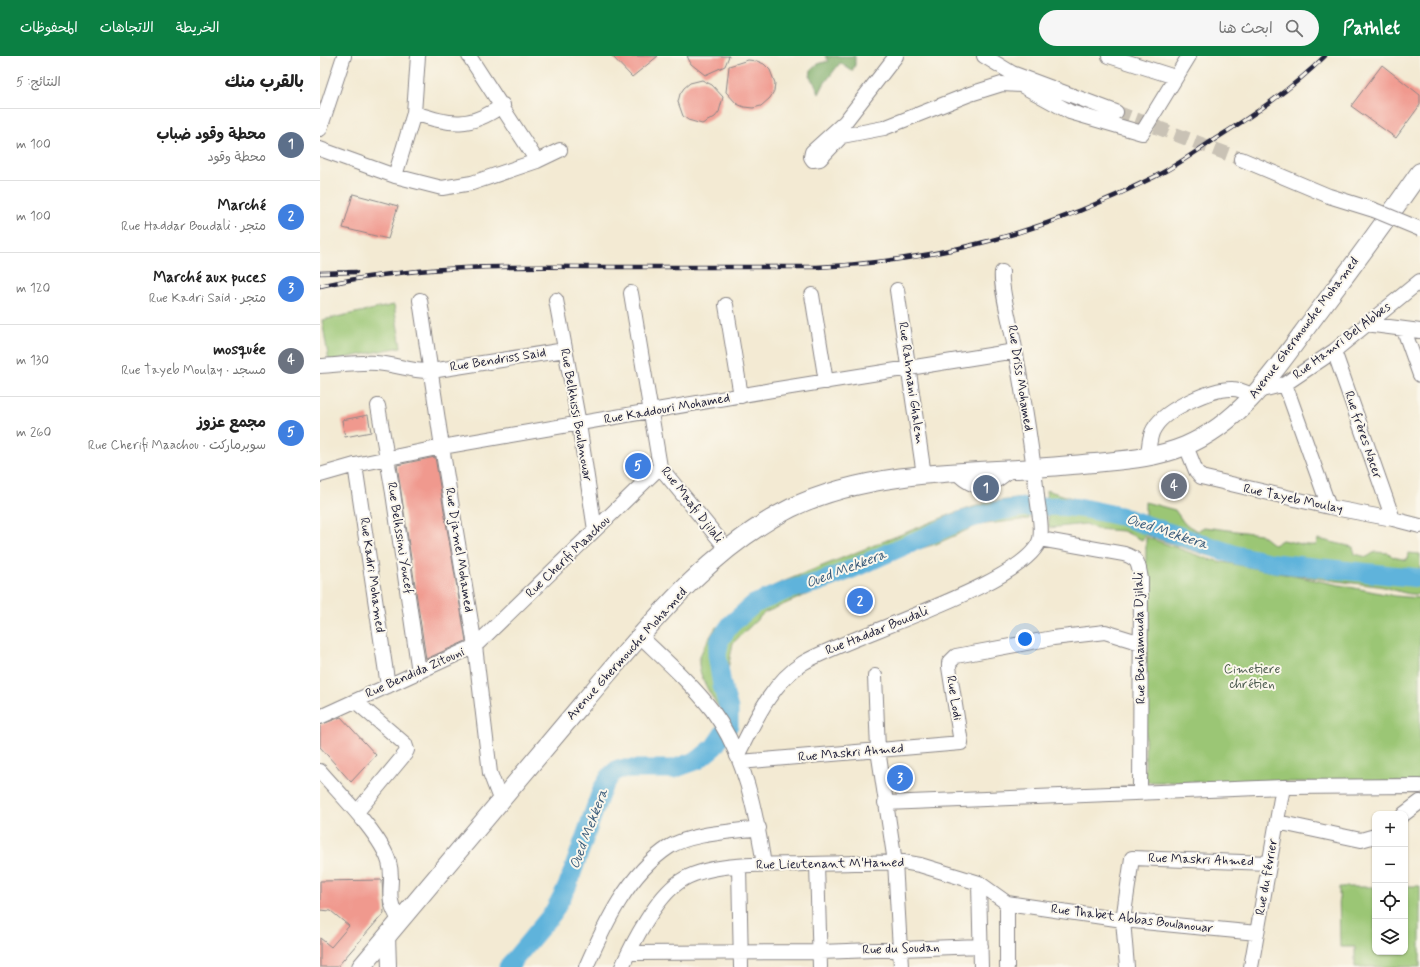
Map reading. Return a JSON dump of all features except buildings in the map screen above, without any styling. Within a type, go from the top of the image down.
[{"type":"main road","name":"Avenue Ghermouche Mohamed","points":[[361,967],[500,799],[640,636],[677,595],[753,530],[792,508],[821,496],[856,487],[924,475],[956,472],[1011,469],[1035,477],[1148,457],[1186,446],[1235,414],[1256,393],[1338,285],[1420,172]]},
{"type":"street","points":[[320,129],[344,56]]},
{"type":"street","points":[[395,176],[414,113],[418,56]]},
{"type":"street","points":[[469,56],[503,105],[537,161]]},
{"type":"street","points":[[896,56],[844,131],[884,128],[970,94],[1002,84],[1021,84],[1070,112],[1142,133],[1189,56]]},
{"type":"street","points":[[984,56],[1018,75],[1116,112]]},
{"type":"street","points":[[1109,56],[1175,77]]},
{"type":"street","points":[[414,113],[435,120],[454,123],[468,122],[485,117],[503,105]]},
{"type":"street","points":[[320,149],[395,176],[442,188],[472,183],[537,161],[560,150]]},
{"type":"street","points":[[1241,159],[1329,196],[1374,210],[1420,230]]},
{"type":"street","name":"Rue Driss Mohamed","points":[[1002,272],[1035,477],[1040,536]]},
{"type":"street","name":"Rue Hamri Bel Abbes","points":[[1256,393],[1285,384],[1334,351],[1420,281]]},
{"type":"street","name":"Rue Rahmani Ghalem","points":[[897,290],[910,368],[924,475]]},
{"type":"street","name":"Rue Maafi Djilali","points":[[632,293],[660,467],[728,550]]},
{"type":"street","points":[[812,295],[826,382]]},
{"type":"street","name":"Rue Djamel Mohamed","points":[[420,300],[442,447],[475,646],[490,773],[500,799]]},
{"type":"street","name":"Rue Belkhissi Boulanouar","points":[[556,300],[579,424],[595,530]]},
{"type":"street","points":[[726,305],[741,396]]},
{"type":"street","points":[[1366,324],[1420,331]]},
{"type":"street","points":[[1404,330],[1420,375]]},
{"type":"street","name":"Rue Bendriss Said","points":[[320,366],[374,363],[397,365],[421,371],[431,371],[565,350]]},
{"type":"street","name":"Rue Kaddouri Mohamed","points":[[320,475],[355,465],[442,447],[1015,351]]},
{"type":"street","name":"Rue frères Nacer","points":[[1334,351],[1393,519]]},
{"type":"street","points":[[1285,384],[1329,507]]},
{"type":"street","points":[[1148,457],[1151,433],[1155,426],[1170,413],[1206,393],[1221,389],[1235,388],[1256,393]]},
{"type":"street","name":"Rue Belhssini Youcef","points":[[378,406],[420,672]]},
{"type":"street","name":"Rue Tayeb Moulay","points":[[1186,446],[1196,471],[1201,477],[1329,507],[1393,519],[1420,526]]},
{"type":"street","name":"Rue Kadri Mohamed","points":[[355,465],[388,686]]},
{"type":"street","name":"Rue Cherifi Maachou","points":[[475,646],[660,467]]},
{"type":"street","name":"Rue Benhamouda Djilali","points":[[1040,536],[1133,557],[1138,563],[1141,580],[1140,793]]},
{"type":"street","name":"Rue Haddar Boudali","points":[[737,754],[752,725],[784,678],[803,663],[827,650],[938,607],[1005,572],[1028,556],[1040,536]]},
{"type":"street","name":"Rue Lodi","points":[[961,743],[949,667],[950,663],[956,656],[1053,638],[1105,632],[1141,642]]},
{"type":"street","points":[[640,636],[691,684],[714,712],[737,754],[758,828],[764,865]]},
{"type":"street","name":"Rue Bendida Zitouni","points":[[320,717],[475,646]]},
{"type":"street","points":[[875,676],[878,750],[895,862],[901,967]]},
{"type":"street","name":"Rue Bendida Zitouni","points":[[355,701],[405,744],[407,750],[357,812]]},
{"type":"street","name":"Rue Maskri Ahmed","points":[[737,754],[878,750],[961,743]]},
{"type":"street","points":[[320,771],[357,812],[383,848],[389,861],[391,871],[389,894],[391,903],[400,920]]},
{"type":"street","points":[[885,803],[1283,787],[1420,786]]},
{"type":"street","name":"Rue du février","points":[[1251,967],[1283,787]]},
{"type":"street","points":[[1408,811],[1420,802]]},
{"type":"street","points":[[1276,822],[1362,840],[1372,837]]},
{"type":"street","points":[[586,967],[602,929],[623,895],[648,865],[670,847],[701,836],[758,828]]},
{"type":"street","name":"Rue Maskri Ahmed","points":[[1123,920],[1132,858],[1269,863]]},
{"type":"street","name":"Rue Lieutenant M'Hamed","points":[[622,967],[664,895],[680,881],[699,873],[739,866],[895,862],[920,865],[979,884],[1007,903]]},
{"type":"street","points":[[817,864],[820,967]]},
{"type":"street","points":[[739,866],[741,967]]},
{"type":"street","points":[[979,884],[981,967]]},
{"type":"street","points":[[1007,903],[1007,967]]},
{"type":"street","name":"Rue Thabet Abbas Boulanouar","points":[[1007,903],[1123,920],[1257,933]]},
{"type":"street","points":[[1123,920],[1127,967]]},
{"type":"street","points":[[388,935],[389,967]]},
{"type":"street","name":"Rue du Soudan","points":[[629,953],[820,952],[980,946]]},
{"type":"green space","points":[[825,56],[855,56],[855,65],[852,71],[840,63],[824,84],[819,94],[815,84],[810,78],[811,70],[818,64],[828,61]]},
{"type":"green space","points":[[394,305],[401,347],[329,361],[322,320]]},
{"type":"green space","points":[[1046,490],[1095,505],[1101,505],[1123,514],[1145,519],[1145,502],[1175,510],[1184,523],[1197,531],[1204,527],[1260,534],[1274,545],[1282,540],[1316,545],[1318,539],[1353,547],[1355,554],[1367,557],[1375,552],[1389,553],[1393,557],[1407,560],[1408,553],[1420,554],[1420,594],[1410,594],[1378,586],[1288,574],[1244,565],[1146,535],[1142,540],[1123,531],[1096,529],[1086,524],[1049,528]]},
{"type":"green space","points":[[1026,498],[1026,504],[1018,505],[1029,510],[1029,519],[978,525],[936,544],[901,554],[764,613],[733,643],[727,674],[732,726],[716,704],[706,685],[699,668],[699,660],[716,627],[725,627],[722,622],[736,609],[756,595],[780,583],[949,515],[989,502]],"holes":[[[1015,505],[1011,511],[995,514],[987,509],[982,518],[956,521],[936,528],[916,543],[890,549],[862,560],[842,576],[824,584],[806,582],[789,594],[778,590],[769,604],[757,606],[764,597],[775,589],[787,590],[805,579],[825,581],[848,568],[862,556],[911,541],[932,528],[971,515],[981,515],[985,508]]]},
{"type":"green space","name":"Cimetiere chrétien","points":[[1146,537],[1208,559],[1395,596],[1420,598],[1420,782],[1145,782]]},
{"type":"green space","points":[[1408,886],[1420,886],[1420,967],[1355,967],[1355,947],[1340,947],[1339,887],[1372,887],[1372,955],[1408,955]]},
{"type":"waterway","name":"Oued Mekkera","points":[[508,967],[553,913],[567,887],[602,789],[611,775],[618,769],[673,769],[698,760],[714,747],[729,725],[729,709],[722,685],[717,655],[720,639],[731,624],[754,604],[787,590],[819,582],[845,572],[961,521],[998,511],[1025,507],[1061,506],[1087,509],[1120,516],[1236,555],[1274,563],[1420,578]]},
{"type":"tunnel","points":[[1116,112],[1241,159]]},
{"type":"railway","points":[[320,286],[389,274],[459,268],[817,267],[862,264],[947,251],[989,241],[1070,215],[1110,198],[1166,171],[1271,102],[1299,80],[1325,56]]},
{"type":"railway","points":[[320,273],[356,272]]},
{"type":"place","name":"مجمع عزوز","points":[[638,466]]},
{"type":"place","name":"mosquée","points":[[1174,486]]},
{"type":"place","name":"محطة وقود ضباب","points":[[986,488]]},
{"type":"place","name":"Marché","points":[[860,601]]},
{"type":"place","name":"Marché aux puces","points":[[900,778]]}]
